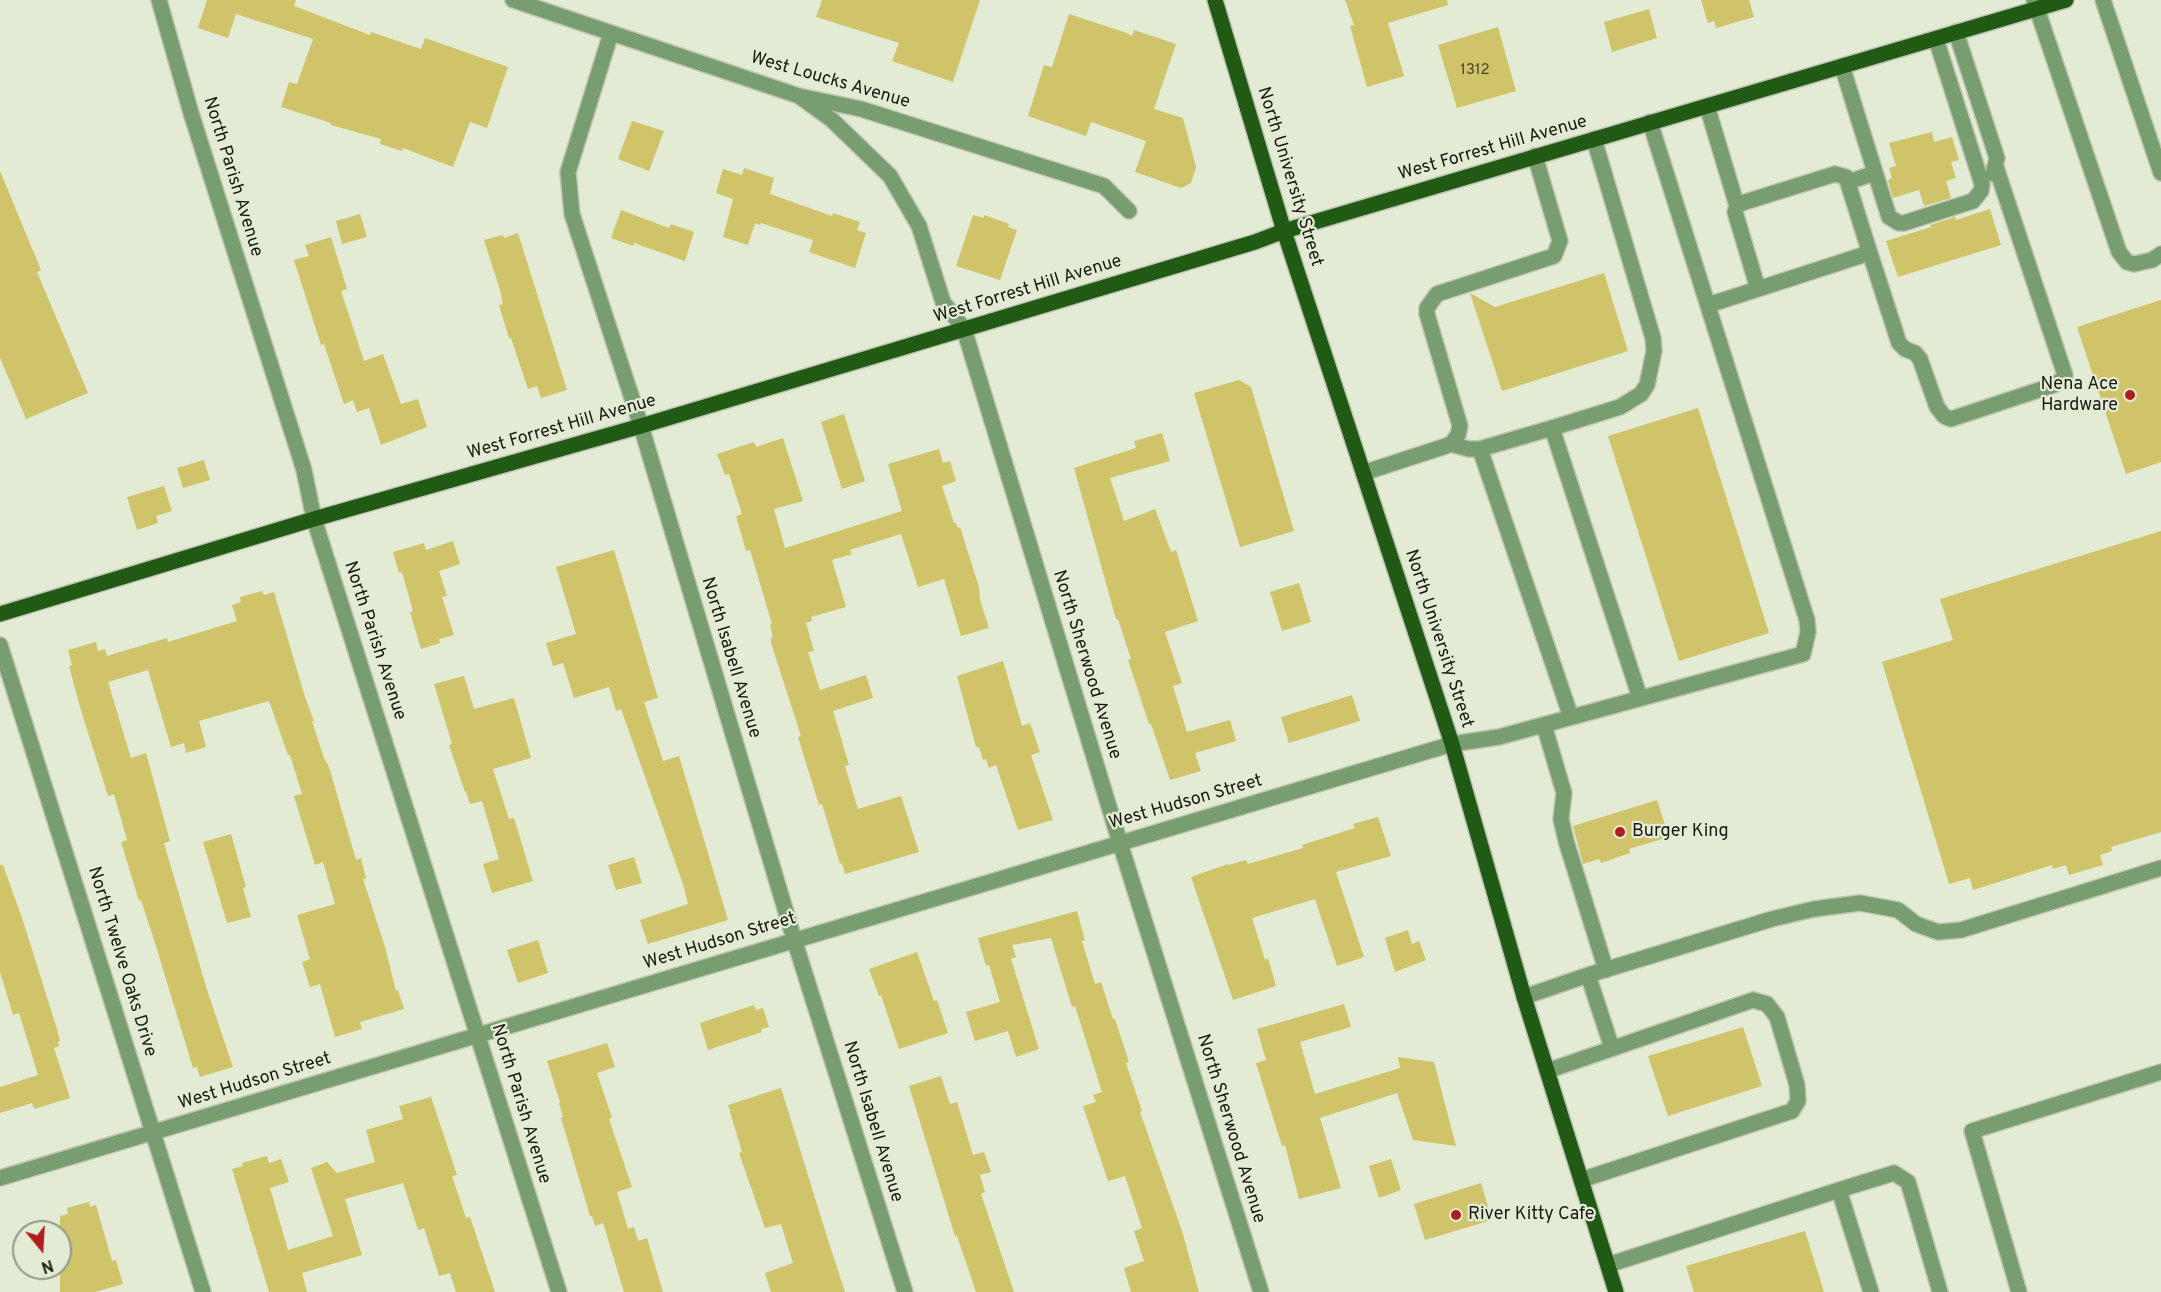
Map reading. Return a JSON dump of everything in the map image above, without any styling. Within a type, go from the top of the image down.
[{"type":"main road","name":"North University Street","points":[[1215,0],[1284,231],[1452,744],[1524,997],[1616,1292]]},
{"type":"main road","name":"West Forrest Hill Avenue","points":[[0,614],[314,519],[641,426],[1255,242],[1284,231],[1936,39],[2036,4],[2066,0]]},
{"type":"street","name":"North Parish Avenue","points":[[159,0],[191,114],[304,470],[314,519],[559,1292]]},
{"type":"street","name":"West Loucks Avenue","points":[[513,0],[799,96],[861,109],[1104,186],[1129,211]]},
{"type":"street","points":[[2103,0],[2161,173]]},
{"type":"street","points":[[2036,4],[2119,252],[2127,262],[2134,264],[2152,260],[2161,254]]},
{"type":"street","points":[[1842,66],[1889,217],[1899,223],[1904,223],[1973,201],[1978,197],[1982,184],[1992,176],[1996,167],[1997,158],[1956,32]]},
{"type":"street","name":"North Isabell Avenue","points":[[611,33],[568,172],[572,214],[641,426],[794,939],[905,1292]]},
{"type":"street","points":[[1936,39],[1982,184]]},
{"type":"street","name":"North Sherwood Avenue","points":[[799,96],[832,120],[890,176],[919,226],[943,302],[964,330],[1120,843],[1261,1292]]},
{"type":"street","points":[[1707,106],[1737,206]]},
{"type":"street","points":[[1650,122],[1708,305],[1860,256],[1866,253],[1868,247]]},
{"type":"street","points":[[1363,473],[1452,444],[1469,449],[1480,449],[1552,428],[1620,407],[1641,394],[1647,386],[1654,351],[1653,338],[1594,139]]},
{"type":"street","points":[[1452,444],[1458,435],[1460,426],[1427,308],[1437,294],[1554,256],[1560,241],[1536,156]]},
{"type":"street","points":[[1758,289],[1734,213],[1737,206],[1835,174],[1846,177],[1899,343],[1920,359],[1936,407],[1944,416],[1951,419],[2054,385],[2065,375],[1996,167]]},
{"type":"street","points":[[1848,182],[1875,172]]},
{"type":"street","name":"West Hudson Street","points":[[0,1178],[1452,744],[1499,737],[1803,654],[1808,632],[1803,609],[1708,305]]},
{"type":"street","points":[[1552,428],[1640,699]]},
{"type":"street","points":[[1480,449],[1571,717]]},
{"type":"street","name":"North Twelve Oaks Drive","points":[[0,645],[203,1292]]},
{"type":"street","points":[[1544,725],[1564,793],[1561,819],[1566,841],[1606,970]]},
{"type":"street","points":[[1524,997],[1772,919],[1814,909],[1860,903],[1898,910],[1916,924],[1938,932],[1961,930],[2161,868]]},
{"type":"street","points":[[1588,975],[1612,1048]]},
{"type":"street","points":[[1547,1071],[1753,1000],[1767,1004],[1778,1017],[1797,1085],[1798,1101],[1792,1110],[1581,1180]]},
{"type":"street","points":[[2019,1292],[1972,1131],[2161,1072]]},
{"type":"street","points":[[1608,1265],[1894,1173],[1908,1182],[1940,1292]]},
{"type":"street","points":[[1839,1190],[1871,1292]]},
{"type":"building","points":[[207,0],[296,0],[294,6],[370,35],[371,32],[421,49],[425,38],[508,67],[487,128],[470,122],[453,167],[403,148],[402,151],[380,144],[381,139],[331,125],[331,123],[281,107],[289,82],[297,84],[313,39],[236,14],[228,38],[198,28]]},
{"type":"building","points":[[822,0],[980,0],[953,82],[892,61],[899,43],[816,17]]},
{"type":"building","points":[[1345,0],[1447,0],[1448,5],[1388,23],[1404,76],[1367,87],[1350,26],[1354,25]]},
{"type":"building","points":[[1701,0],[1749,0],[1754,17],[1716,28],[1714,21],[1708,23]]},
{"type":"building","points":[[1649,9],[1657,38],[1612,52],[1604,22]]},
{"type":"building","points":[[1069,14],[1132,36],[1134,30],[1176,44],[1154,109],[1183,118],[1196,167],[1191,183],[1181,188],[1135,172],[1146,141],[1091,122],[1086,136],[1028,116],[1044,65],[1052,67]]},
{"type":"building","points":[[1498,27],[1516,91],[1457,108],[1438,45]]},
{"type":"building","points":[[632,121],[664,131],[649,171],[618,159]]},
{"type":"building","points":[[1932,132],[1934,142],[1952,137],[1959,160],[1951,162],[1956,178],[1946,181],[1951,198],[1924,206],[1919,190],[1893,198],[1888,180],[1892,178],[1889,168],[1896,166],[1889,143]]},
{"type":"building","points":[[744,168],[774,178],[770,194],[832,216],[833,213],[860,222],[857,230],[866,233],[855,268],[809,252],[813,240],[761,223],[760,225],[755,223],[748,245],[723,237],[733,199],[716,193],[723,169],[742,175]]},
{"type":"building","points":[[0,171],[41,270],[37,272],[88,393],[26,419],[0,358]]},
{"type":"building","points":[[1990,209],[2001,245],[1898,277],[1886,241],[1955,217],[1956,220]]},
{"type":"building","points":[[621,210],[669,228],[671,224],[694,232],[685,261],[634,243],[633,246],[611,238]]},
{"type":"building","points":[[360,214],[367,237],[342,244],[336,221]]},
{"type":"building","points":[[973,215],[984,218],[984,215],[1009,224],[1008,227],[1017,230],[1000,280],[956,266]]},
{"type":"building","points":[[518,233],[567,390],[541,398],[537,386],[528,389],[511,338],[509,338],[499,305],[503,304],[500,290],[484,240],[503,235],[504,238]]},
{"type":"building","points":[[331,237],[347,289],[341,291],[364,361],[383,354],[401,404],[418,399],[427,427],[381,445],[369,408],[357,412],[353,400],[344,404],[324,344],[321,345],[294,260],[309,256],[305,245]]},
{"type":"building","points":[[1604,273],[1628,351],[1502,391],[1470,293],[1495,307]]},
{"type":"building","name":"Nena Ace Hardware","points":[[2161,300],[2161,462],[2126,474],[2077,327]]},
{"type":"building","points":[[1239,380],[1251,387],[1294,531],[1240,547],[1194,393]]},
{"type":"building","points":[[1698,408],[1769,633],[1679,661],[1608,436]]},
{"type":"building","points":[[844,414],[865,481],[842,489],[821,422]]},
{"type":"building","points":[[1162,433],[1170,461],[1110,478],[1124,521],[1155,509],[1171,552],[1176,550],[1198,621],[1165,632],[1182,683],[1173,686],[1187,732],[1230,720],[1236,741],[1195,753],[1201,771],[1170,780],[1128,660],[1131,659],[1118,619],[1116,619],[1074,468],[1136,448],[1134,441]]},
{"type":"building","points":[[783,438],[803,501],[774,509],[785,548],[902,511],[888,464],[939,449],[943,463],[950,461],[956,481],[942,486],[954,523],[958,528],[960,527],[989,628],[961,636],[944,579],[918,587],[901,534],[850,550],[852,554],[832,560],[846,607],[811,617],[812,621],[806,623],[814,651],[808,652],[820,690],[866,675],[873,698],[833,711],[849,765],[845,766],[858,809],[901,796],[919,852],[845,874],[822,804],[819,805],[798,737],[801,736],[771,643],[771,637],[773,637],[770,625],[772,624],[750,550],[746,551],[736,516],[742,514],[729,474],[725,475],[717,454],[754,442],[756,447]]},
{"type":"building","points":[[204,460],[210,480],[183,488],[177,468]]},
{"type":"building","points":[[164,486],[172,511],[156,516],[158,523],[137,530],[127,497]]},
{"type":"building","points":[[2161,531],[2161,832],[2111,847],[2112,851],[2100,855],[2103,865],[2069,875],[2066,865],[2053,869],[2052,865],[1973,890],[1970,878],[1949,884],[1882,662],[1953,640],[1940,599]]},
{"type":"building","points":[[453,541],[460,564],[439,571],[447,596],[442,597],[454,635],[439,639],[440,643],[421,649],[410,612],[413,611],[402,572],[399,573],[393,552],[424,543],[426,550]]},
{"type":"building","points":[[614,550],[658,698],[644,702],[663,761],[679,756],[728,920],[648,944],[640,920],[688,904],[683,884],[621,709],[616,711],[609,687],[574,698],[563,663],[553,666],[546,643],[576,634],[556,567]]},
{"type":"building","points":[[1299,583],[1311,622],[1282,631],[1270,592]]},
{"type":"building","points":[[262,591],[264,595],[274,592],[356,860],[361,858],[366,878],[363,879],[385,947],[396,991],[398,990],[404,1009],[360,1022],[362,1029],[335,1037],[320,984],[310,987],[302,962],[310,959],[297,915],[335,904],[323,862],[315,865],[294,796],[302,794],[269,701],[199,721],[206,747],[186,753],[184,743],[171,747],[148,670],[108,682],[131,758],[146,753],[170,841],[164,843],[207,990],[233,1067],[200,1077],[197,1067],[193,1068],[155,943],[141,900],[139,901],[121,842],[127,840],[114,794],[108,796],[80,707],[69,666],[72,665],[68,650],[96,642],[98,651],[105,649],[107,656],[167,638],[168,642],[237,621],[232,605],[241,602],[240,597]]},
{"type":"building","points":[[1003,661],[1022,726],[1030,723],[1040,752],[1031,755],[1053,820],[1018,830],[996,765],[989,768],[986,759],[983,760],[979,747],[976,747],[957,676]]},
{"type":"building","points":[[464,676],[474,709],[514,698],[531,758],[493,769],[509,819],[514,818],[533,881],[492,893],[483,864],[499,859],[482,801],[470,804],[465,792],[449,745],[452,744],[434,684]]},
{"type":"building","points":[[1352,695],[1360,721],[1289,743],[1281,717]]},
{"type":"building","name":"Burger King","points":[[1657,800],[1669,837],[1629,849],[1630,853],[1601,863],[1599,859],[1583,864],[1573,826]]},
{"type":"building","points":[[1378,817],[1391,856],[1336,872],[1364,957],[1337,966],[1315,899],[1252,918],[1276,986],[1233,1000],[1191,877],[1228,864],[1246,860],[1248,864],[1303,848],[1302,845],[1355,828],[1353,824]]},
{"type":"building","points":[[231,834],[246,887],[243,888],[251,917],[227,923],[203,842]]},
{"type":"building","points":[[634,857],[642,883],[616,890],[608,865]]},
{"type":"building","points":[[0,865],[3,865],[23,921],[57,1029],[60,1041],[59,1046],[54,1048],[70,1098],[34,1109],[32,1103],[0,1113],[0,1087],[38,1075],[19,1013],[13,1015],[0,972]]},
{"type":"building","points":[[1077,911],[1085,940],[1082,941],[1095,984],[1101,982],[1113,1019],[1115,1019],[1129,1062],[1126,1063],[1142,1111],[1140,1112],[1182,1231],[1199,1292],[1131,1292],[1124,1268],[1144,1261],[1134,1231],[1142,1228],[1125,1176],[1108,1181],[1083,1106],[1096,1102],[1093,1095],[1102,1092],[1051,938],[1012,945],[1016,957],[1011,959],[1039,1049],[1016,1057],[1008,1031],[975,1041],[966,1012],[1000,1002],[978,938]]},
{"type":"building","points":[[1408,930],[1412,944],[1419,941],[1426,960],[1395,972],[1385,938]]},
{"type":"building","points":[[538,940],[548,973],[518,983],[507,950]]},
{"type":"building","points":[[917,952],[948,1033],[899,1049],[881,995],[879,996],[869,969]]},
{"type":"building","points":[[1344,1004],[1351,1027],[1300,1042],[1315,1094],[1400,1068],[1398,1057],[1434,1062],[1456,1146],[1413,1140],[1397,1093],[1320,1118],[1341,1188],[1299,1199],[1285,1145],[1282,1146],[1256,1063],[1266,1060],[1257,1029]]},
{"type":"building","points":[[754,1005],[756,1010],[763,1008],[769,1027],[761,1029],[762,1032],[708,1050],[700,1023]]},
{"type":"building","points":[[1743,1027],[1762,1086],[1668,1116],[1648,1056]]},
{"type":"building","points":[[607,1043],[615,1067],[597,1073],[612,1118],[609,1119],[632,1187],[617,1192],[628,1229],[634,1227],[638,1241],[647,1238],[663,1292],[624,1292],[603,1223],[595,1226],[590,1216],[547,1061]]},
{"type":"building","points":[[941,1076],[950,1104],[957,1102],[973,1155],[984,1152],[991,1172],[980,1175],[985,1192],[981,1194],[1014,1292],[976,1292],[957,1236],[955,1236],[909,1086]]},
{"type":"building","points":[[781,1088],[845,1292],[771,1292],[765,1273],[793,1263],[781,1224],[765,1228],[739,1153],[742,1152],[728,1105]]},
{"type":"building","points":[[431,1097],[457,1175],[452,1176],[466,1218],[470,1217],[495,1292],[456,1292],[450,1273],[439,1276],[424,1228],[418,1230],[403,1183],[345,1199],[362,1255],[302,1273],[307,1292],[269,1292],[232,1169],[243,1166],[242,1163],[267,1156],[269,1163],[281,1159],[289,1182],[270,1188],[288,1250],[333,1236],[311,1168],[327,1162],[337,1173],[375,1162],[366,1130],[403,1119],[399,1106]]},
{"type":"building","points":[[1391,1159],[1401,1190],[1379,1198],[1369,1166]]},
{"type":"building","points":[[1481,1183],[1492,1220],[1425,1240],[1414,1204]]},
{"type":"building","points":[[89,1202],[90,1207],[96,1205],[112,1261],[116,1260],[123,1284],[95,1292],[60,1292],[60,1280],[72,1280],[72,1220],[60,1220],[60,1216],[68,1214],[67,1208]]},
{"type":"building","points":[[1805,1231],[1824,1292],[1694,1292],[1686,1266]]},
{"type":"place","name":"Nena Ace Hardware","points":[[2130,395]]},
{"type":"place","name":"Burger King","points":[[1620,832]]},
{"type":"place","name":"River Kitty Cafe","points":[[1456,1215]]}]
